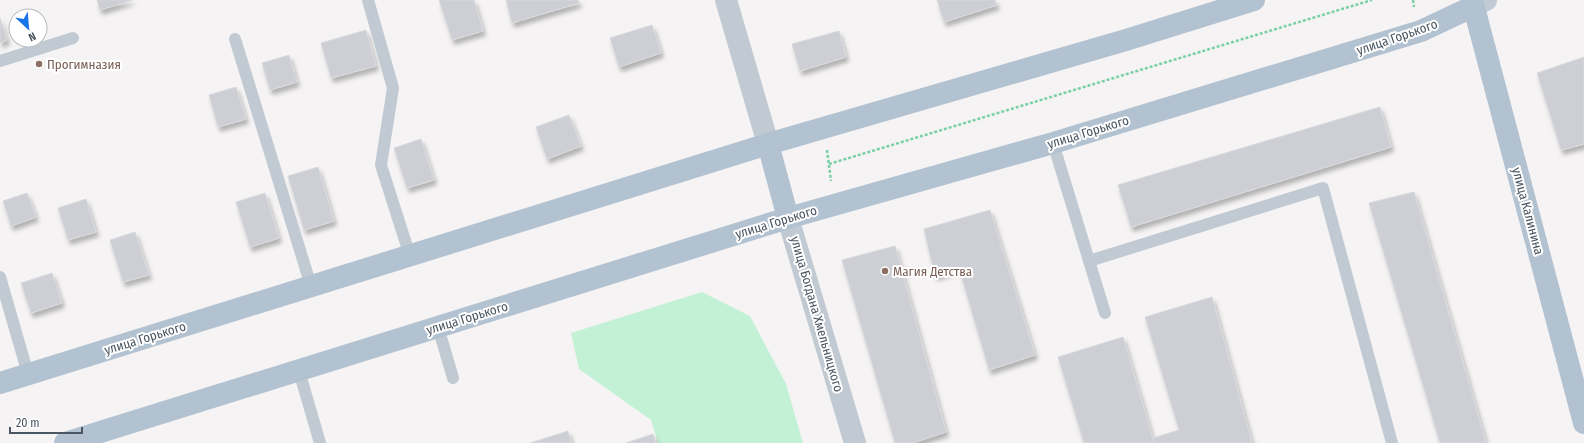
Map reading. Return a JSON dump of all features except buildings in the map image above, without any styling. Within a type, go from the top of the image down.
[{"type":"main road","name":"улица Горького","points":[[0,383],[768,144],[1126,40],[1254,0]]},
{"type":"main road","name":"улица Горького","points":[[65,443],[788,218],[1054,143],[1422,31],[1477,2]]},
{"type":"main road","name":"улица Калинина","points":[[1477,2],[1584,423]]},
{"type":"main road","name":"улица Богдана Хмельницкого","points":[[768,144],[788,218]]},
{"type":"street","name":"улица Богдана Хмельницкого","points":[[726,0],[768,144]]},
{"type":"street","name":"улица Богдана Хмельницкого","points":[[788,218],[855,443]]},
{"type":"lane","points":[[368,0],[393,88],[381,165],[410,256]]},
{"type":"lane","points":[[0,61],[73,38]]},
{"type":"lane","points":[[235,39],[311,286]]},
{"type":"lane","points":[[1054,143],[1104,313]]},
{"type":"lane","points":[[1089,261],[1323,188],[1392,443]]},
{"type":"lane","points":[[0,277],[28,374]]},
{"type":"lane","points":[[438,328],[453,378]]},
{"type":"lane","points":[[299,371],[320,443]]},
{"type":"path","points":[[829,164],[1372,0]]},
{"type":"path","points":[[1413,0],[1414,7]]},
{"type":"path","points":[[826,147],[831,182]]},
{"type":"green space","points":[[702,292],[750,316],[786,384],[803,443],[658,443],[651,420],[579,369],[571,333]]},
{"type":"place","name":"Прогимназия","points":[[39,64]]},
{"type":"place","name":"Магия Детства","points":[[885,271]]}]
